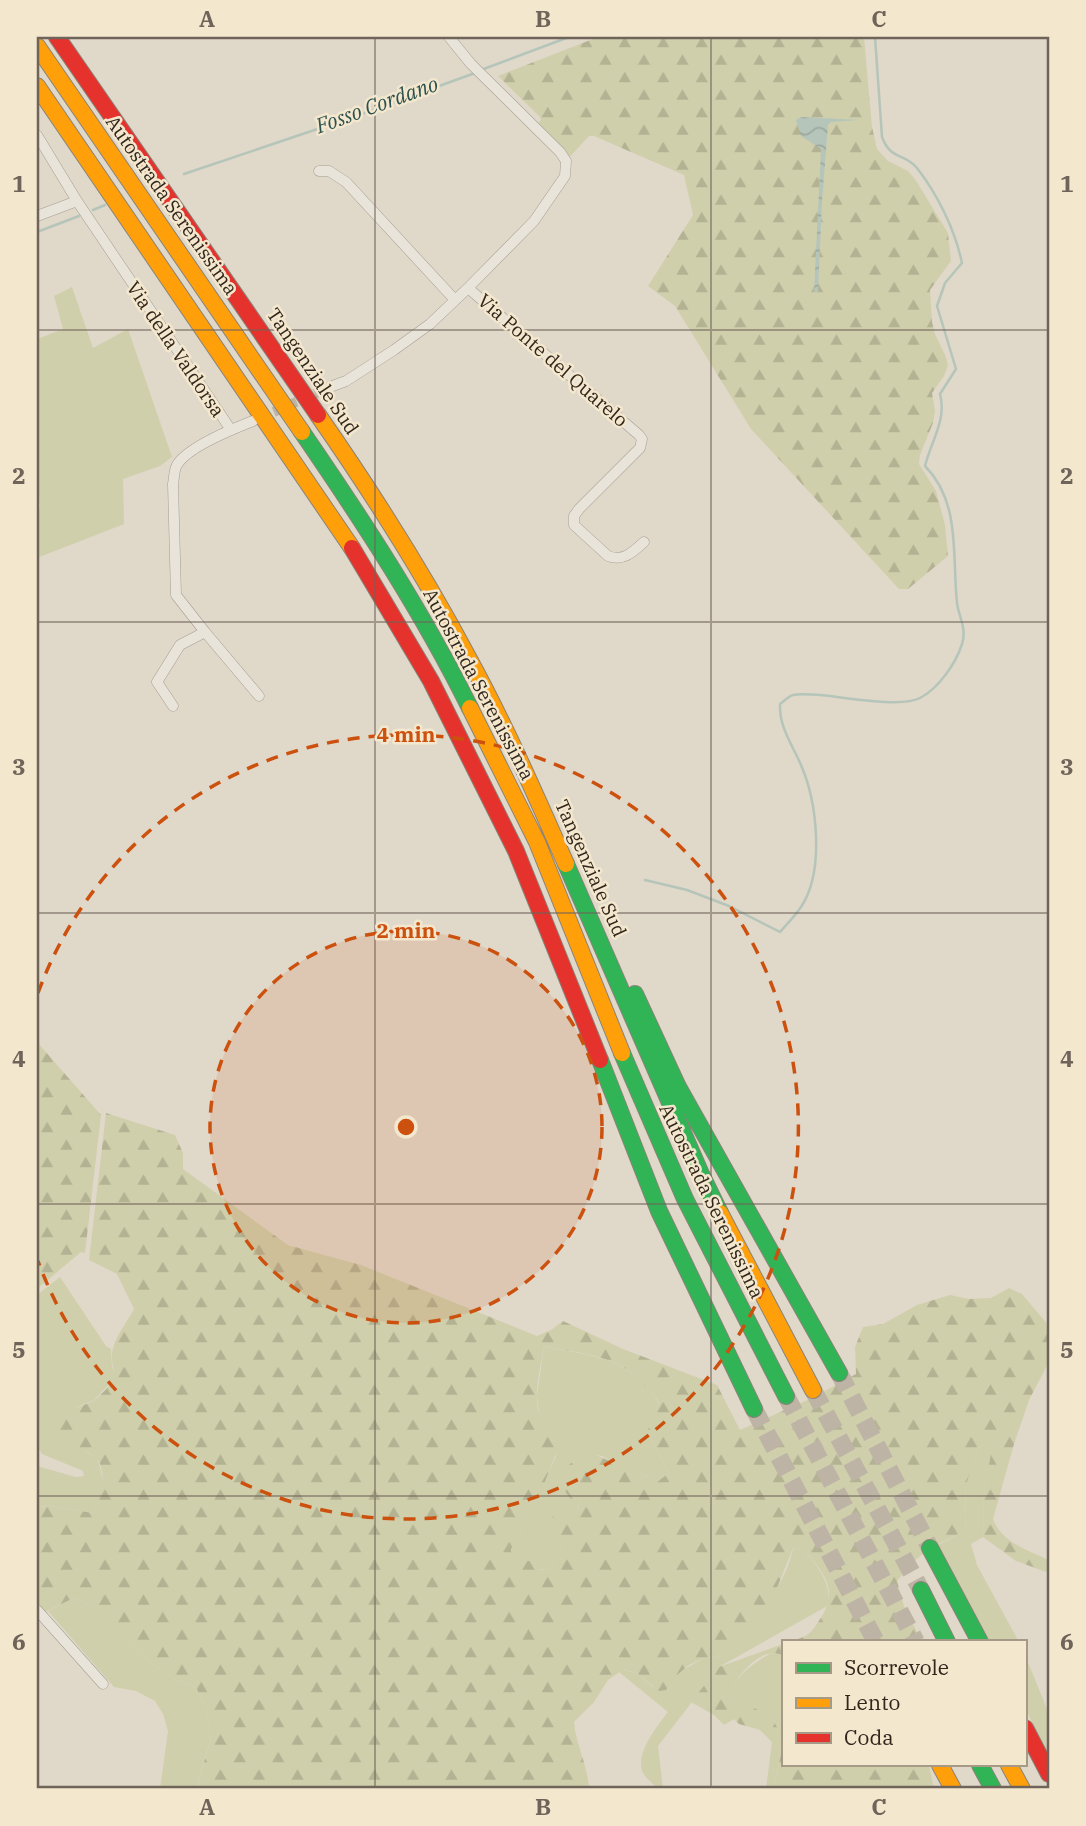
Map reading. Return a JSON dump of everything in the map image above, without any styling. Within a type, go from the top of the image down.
[{"type":"highway","name":"Tangenziale Sud","points":[[57,37],[340,447],[408,552],[470,660],[531,782],[701,1174],[813,1390]]},
{"type":"highway","name":"Tangenziale Sud","points":[[71,37],[349,441],[417,547],[479,655],[536,765],[678,1087],[839,1373]]},
{"type":"highway","name":"Autostrada Serenissima","points":[[37,46],[330,474],[391,566],[452,671],[537,842],[642,1103],[685,1199],[786,1396]]},
{"type":"highway","points":[[37,86],[303,474],[371,577],[431,681],[516,851],[659,1211],[754,1409]]},
{"type":"highway","points":[[930,1548],[979,1640]]},
{"type":"highway","points":[[921,1590],[946,1640]]},
{"type":"highway","points":[[1026,1730],[1049,1774]]},
{"type":"highway","points":[[941,1766],[953,1789]]},
{"type":"highway","points":[[981,1766],[993,1789]]},
{"type":"highway","points":[[1010,1766],[1022,1789]]},
{"type":"street","name":"Via Ponte del Quarelo","points":[[330,387],[346,381],[430,324],[534,221],[566,171],[566,161],[560,152],[471,64],[449,37]]},
{"type":"street","name":"Via della Valdorsa","points":[[37,135],[77,201],[230,430],[184,456],[176,467],[173,484],[176,595],[259,696]]},
{"type":"street","name":"Via Ponte del Quarelo","points":[[319,171],[330,171],[346,182],[455,300]]},
{"type":"street","points":[[37,216],[77,201]]},
{"type":"street","name":"Via Ponte del Quarelo","points":[[468,288],[642,439],[640,447],[579,509],[574,516],[574,525],[608,556],[614,558],[624,557],[644,542]]},
{"type":"street","points":[[230,430],[254,421]]},
{"type":"street","points":[[173,706],[157,682],[180,645],[205,632]]},
{"type":"street","points":[[37,1611],[103,1684]]},
{"type":"green space","points":[[598,37],[864,37],[872,127],[877,149],[888,161],[908,171],[915,179],[948,233],[951,261],[930,290],[932,322],[948,365],[932,393],[935,411],[933,423],[919,464],[936,491],[945,525],[948,556],[908,589],[899,589],[751,429],[675,306],[648,286],[693,215],[684,175],[594,136],[589,136],[566,161],[535,127],[541,120],[540,117],[498,76]]},
{"type":"green space","points":[[72,287],[93,348],[128,329],[172,457],[160,466],[123,479],[124,524],[37,558],[37,522],[40,507],[37,457],[37,339],[63,329],[54,296]]},
{"type":"green space","points":[[37,1042],[101,1115],[85,1253],[81,1252],[37,1289]]},
{"type":"green space","points":[[106,1113],[175,1135],[183,1153],[183,1169],[288,1245],[361,1265],[537,1336],[563,1321],[623,1349],[717,1385],[740,1430],[814,1397],[856,1374],[855,1347],[863,1327],[883,1324],[917,1305],[950,1295],[969,1299],[991,1298],[1009,1288],[1022,1294],[1049,1326],[1049,1362],[1029,1400],[993,1519],[1009,1540],[1049,1560],[1049,1573],[1016,1561],[983,1537],[984,1495],[994,1435],[978,1449],[966,1485],[965,1531],[930,1548],[913,1562],[897,1581],[904,1606],[921,1640],[795,1640],[812,1631],[827,1606],[829,1597],[822,1572],[803,1549],[793,1548],[775,1593],[734,1643],[716,1657],[704,1658],[689,1665],[666,1690],[659,1691],[638,1674],[624,1669],[608,1680],[594,1702],[574,1722],[589,1789],[200,1789],[198,1782],[211,1739],[206,1706],[196,1688],[176,1680],[148,1661],[91,1606],[74,1598],[41,1614],[37,1610],[37,1507],[50,1506],[93,1513],[102,1481],[101,1467],[96,1458],[55,1441],[46,1435],[41,1426],[59,1414],[93,1401],[116,1376],[113,1349],[119,1333],[134,1309],[117,1274],[89,1260]],"holes":[[[544,1346],[586,1354],[623,1367],[655,1396],[659,1403],[647,1432],[669,1473],[656,1483],[633,1468],[618,1465],[579,1447],[574,1453],[576,1460],[567,1466],[559,1484],[571,1499],[580,1496],[578,1510],[570,1513],[556,1512],[548,1523],[548,1530],[563,1543],[554,1563],[547,1570],[541,1570],[532,1561],[520,1561],[511,1565],[511,1549],[544,1484],[560,1443],[549,1432],[538,1410],[537,1386]]]},
{"type":"green space","points":[[60,1277],[106,1346],[111,1349],[112,1367],[117,1376],[94,1400],[77,1407],[55,1441],[81,1449],[97,1458],[102,1486],[93,1513],[50,1506],[37,1507],[37,1466],[76,1477],[84,1476],[83,1471],[42,1454],[37,1446],[37,1295]]},
{"type":"green space","points":[[544,1346],[611,1361],[634,1375],[655,1396],[659,1404],[647,1432],[669,1473],[656,1484],[641,1473],[617,1465],[602,1456],[586,1457],[571,1464],[565,1473],[580,1496],[578,1510],[548,1530],[563,1543],[554,1563],[547,1570],[511,1566],[511,1548],[521,1533],[556,1456],[540,1420],[537,1396]]},
{"type":"green space","points":[[995,1434],[984,1495],[983,1537],[971,1544],[977,1565],[1018,1640],[989,1640],[938,1545],[965,1531],[966,1485],[978,1449]]},
{"type":"green space","points":[[793,1548],[803,1549],[818,1568],[825,1581],[829,1605],[719,1667],[658,1746],[663,1789],[658,1789],[643,1773],[642,1758],[648,1741],[668,1712],[619,1672],[623,1669],[638,1674],[653,1687],[704,1658],[717,1657],[752,1621],[773,1594],[782,1580]]},
{"type":"green space","points":[[74,1598],[91,1606],[148,1661],[176,1680],[196,1688],[206,1706],[211,1739],[198,1781],[199,1789],[160,1789],[168,1731],[163,1714],[155,1701],[136,1691],[114,1687],[48,1611]]},
{"type":"green space","points":[[782,1644],[782,1655],[765,1655],[745,1670],[730,1697],[771,1716],[778,1729],[777,1742],[772,1742],[760,1730],[739,1724],[734,1719],[724,1725],[714,1715],[691,1702],[719,1667]]},
{"type":"green space","points":[[771,1653],[782,1655],[782,1749],[774,1786],[776,1789],[766,1789],[772,1742],[777,1742],[778,1729],[771,1716],[730,1698],[739,1677]]},
{"type":"green space","points":[[1026,1657],[1049,1714],[1049,1756],[1026,1710]]},
{"type":"green space","points":[[782,1749],[782,1766],[929,1766],[934,1789],[776,1789],[774,1787]]},
{"type":"water","points":[[801,117],[860,120],[831,122],[828,125],[818,292],[814,292],[821,149],[801,136],[796,120]]},
{"type":"waterway","name":"Fosso Cordano","points":[[481,70],[569,37]]},
{"type":"waterway","points":[[645,880],[687,890],[729,906],[780,932],[799,910],[809,892],[816,856],[814,817],[807,780],[784,728],[780,704],[799,694],[886,702],[911,701],[934,688],[956,659],[962,644],[963,628],[957,603],[950,513],[937,480],[925,466],[940,422],[940,394],[956,369],[937,306],[945,283],[962,263],[945,213],[932,190],[917,168],[889,150],[882,137],[875,37]]},
{"type":"waterway","name":"Fosso Cordano","points":[[184,174],[475,73]]},
{"type":"waterway","name":"Fosso Cordano","points":[[93,210],[105,205]]},
{"type":"waterway","name":"Fosso Cordano","points":[[37,232],[79,216]]},
{"type":"tunnel","points":[[260,418],[330,387]]},
{"type":"tunnel","points":[[839,1373],[930,1548]]},
{"type":"tunnel","points":[[813,1390],[921,1590]]},
{"type":"tunnel","points":[[786,1396],[915,1640]]},
{"type":"tunnel","points":[[754,1409],[875,1640]]},
{"type":"traffic: fast","points":[[302,432],[391,567],[470,708]]},
{"type":"traffic: fast","points":[[566,864],[720,1213]]},
{"type":"traffic: fast","points":[[635,994],[678,1087],[839,1373]]},
{"type":"traffic: fast","points":[[622,1053],[685,1199],[786,1396]]},
{"type":"traffic: fast","points":[[600,1060],[659,1211],[754,1409]]},
{"type":"traffic: fast","points":[[930,1548],[979,1640]]},
{"type":"traffic: fast","points":[[921,1590],[946,1640]]},
{"type":"traffic: fast","points":[[981,1766],[993,1789]]},
{"type":"traffic: slow","points":[[37,46],[302,432]]},
{"type":"traffic: slow","points":[[37,86],[352,548]]},
{"type":"traffic: slow","points":[[318,415],[398,536],[453,629],[508,736],[566,864]]},
{"type":"traffic: slow","points":[[470,708],[537,842],[622,1053]]},
{"type":"traffic: slow","points":[[720,1213],[813,1390]]},
{"type":"traffic: slow","points":[[941,1766],[953,1789]]},
{"type":"traffic: slow","points":[[1010,1766],[1022,1789]]},
{"type":"traffic: jam","points":[[57,37],[318,415]]},
{"type":"traffic: jam","points":[[352,548],[431,681],[516,851],[600,1060]]},
{"type":"traffic: jam","points":[[1026,1730],[1049,1774]]}]
